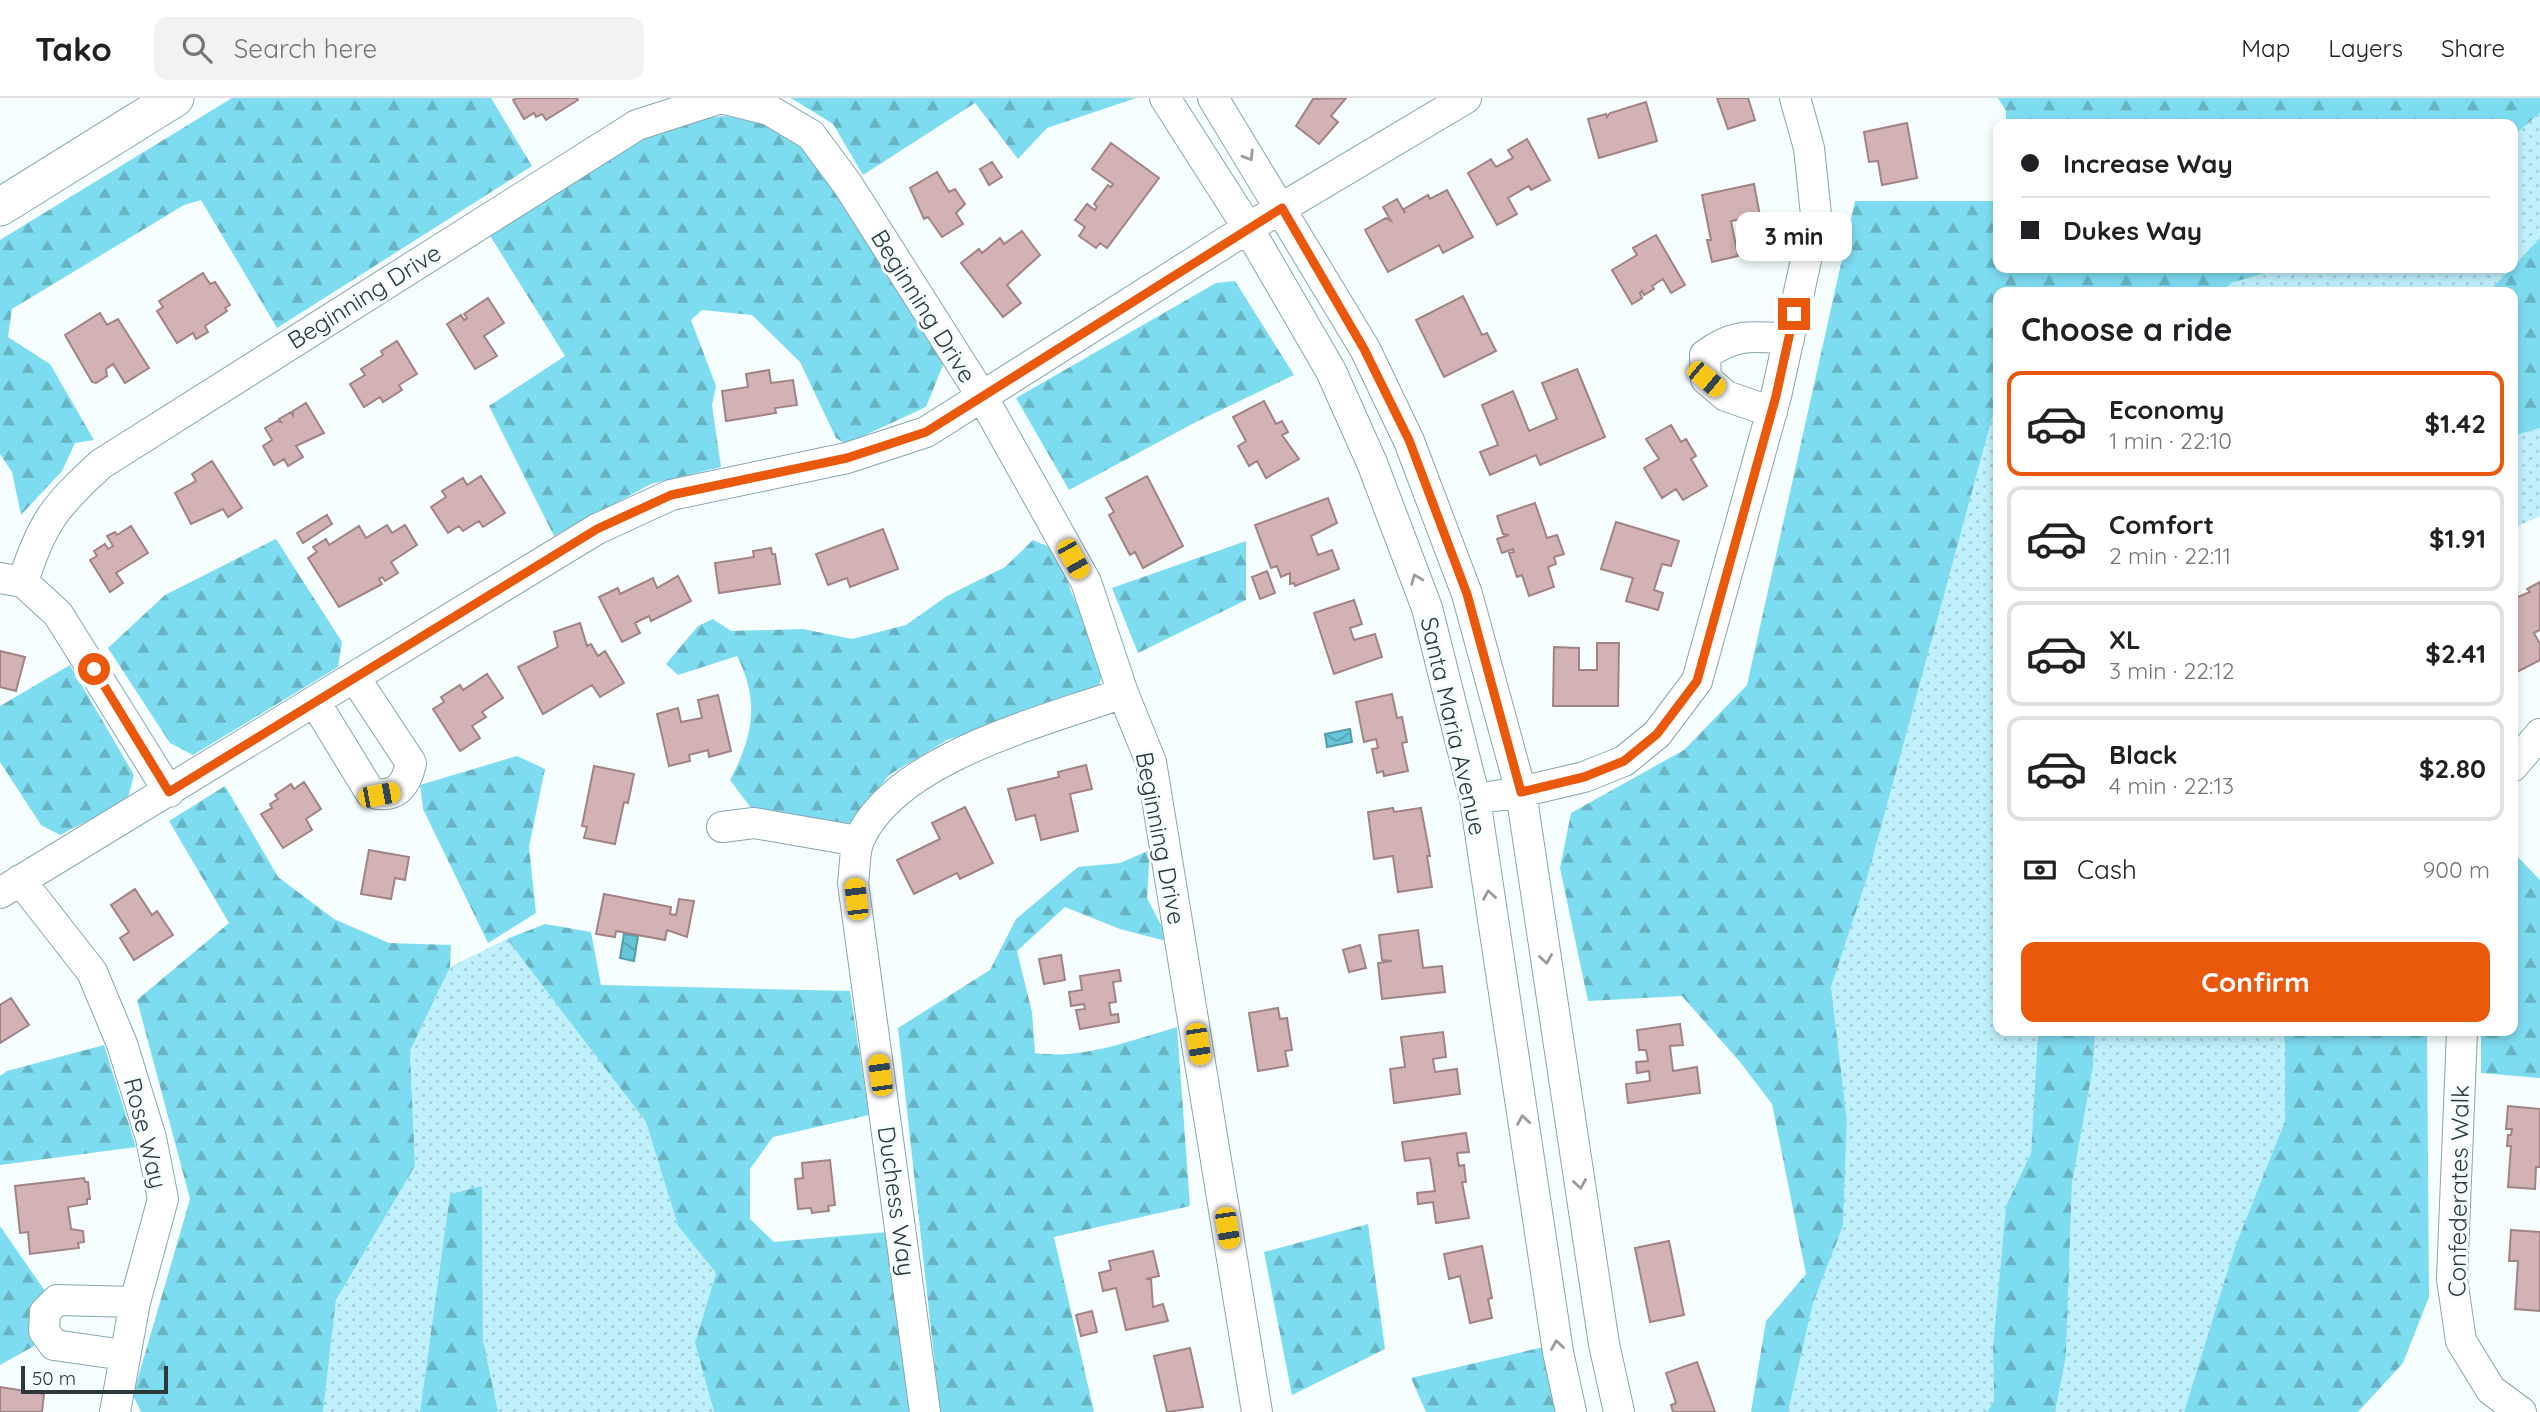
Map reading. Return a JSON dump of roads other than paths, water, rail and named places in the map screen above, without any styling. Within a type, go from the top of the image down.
[{"type":"main road","points":[[0,207],[175,98]]},
{"type":"street","name":"Beginning Drive","points":[[12,580],[60,501],[101,464],[637,125],[722,98],[769,110],[811,135],[848,185],[983,398],[1086,582],[1123,693],[1151,762],[1257,1412]]},
{"type":"street","name":"Santa Maria Avenue","points":[[1165,98],[1248,228],[1331,371],[1372,463],[1427,608],[1475,799],[1558,1352],[1571,1412]]},
{"type":"street","name":"Santa Maria Avenue","points":[[1213,98],[1282,208],[1364,349],[1409,440],[1467,594],[1521,792],[1604,1343],[1619,1412]]},
{"type":"street","points":[[10,886],[169,792],[597,529],[671,495],[847,458],[926,432],[1248,228],[1466,98]]},
{"type":"street","points":[[1475,799],[1521,792],[1584,777],[1624,761],[1657,734],[1697,681],[1772,412],[1816,215],[1809,148],[1795,98]]},
{"type":"street","points":[[1772,412],[1726,396],[1706,379],[1705,355],[1726,340],[1760,336],[1789,339]]},
{"type":"street","points":[[12,580],[58,614],[169,792]]},
{"type":"street","points":[[314,702],[370,792],[379,795],[397,792],[406,783],[411,763],[355,678]]},
{"type":"street","name":"Duchess Way","points":[[925,1412],[853,883],[858,841],[891,794],[957,753],[1123,693]]},
{"type":"street","points":[[2518,760],[2540,734]]},
{"type":"street","points":[[722,827],[754,823],[858,841]]},
{"type":"street","name":"Rose Way","points":[[10,886],[92,972],[122,1044],[151,1138],[163,1199],[135,1302],[115,1412]]},
{"type":"street","name":"Confederates Walk","points":[[2462,1036],[2452,1279],[2461,1341],[2491,1390],[2521,1412]]},
{"type":"street","points":[[124,1355],[54,1345],[44,1331],[45,1312],[57,1300],[135,1302]]},
{"type":"water","points":[[1350,729],[1352,742],[1327,747],[1325,734]]},
{"type":"water","points":[[624,934],[638,936],[634,961],[620,958]]}]
